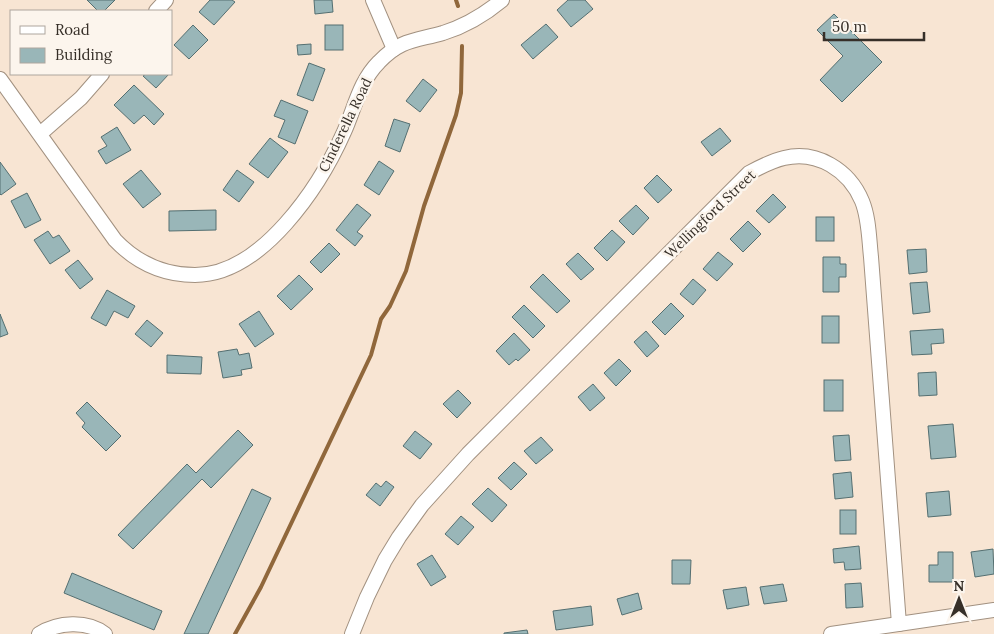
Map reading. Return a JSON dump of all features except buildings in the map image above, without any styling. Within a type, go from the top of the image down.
[{"type":"street","points":[[157,10],[166,0]]},
{"type":"street","points":[[373,0],[394,49]]},
{"type":"street","name":"Cinderella Road","points":[[0,78],[115,240],[138,260],[151,267],[176,274],[217,272],[236,264],[258,250],[296,210],[317,183],[345,131],[357,95],[366,78],[378,62],[394,49],[414,39],[442,33],[465,25],[502,0]]},
{"type":"street","points":[[40,134],[81,98],[101,75]]},
{"type":"street","name":"Wellingford Street","points":[[352,634],[367,597],[399,537],[422,505],[468,454],[749,173],[766,164],[784,158],[801,156],[818,159],[840,170],[858,192],[866,212],[872,257],[899,624]]},
{"type":"street","points":[[831,634],[994,610]]},
{"type":"street","points":[[39,634],[69,624],[99,631]]},
{"type":"waterway","points":[[456,0],[458,6]]},
{"type":"waterway","points":[[235,634],[261,587],[371,355],[381,319],[390,306],[406,271],[424,206],[456,115],[461,93],[462,46]]}]
